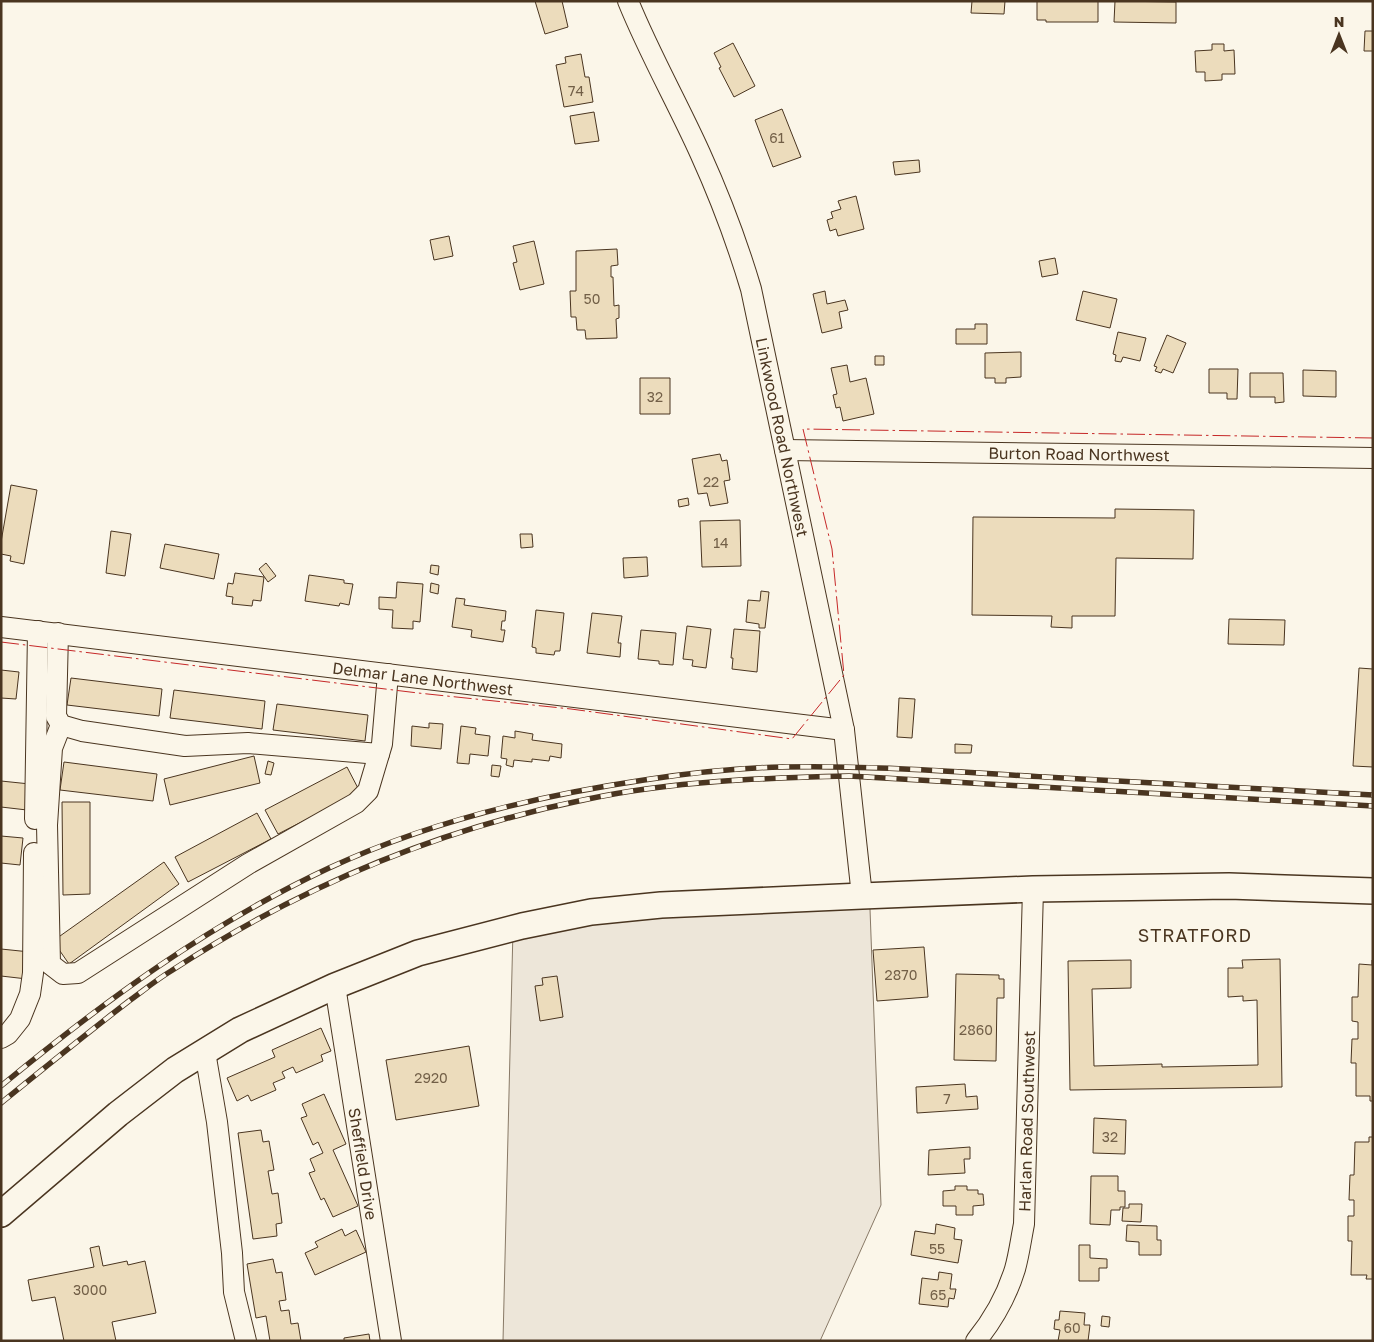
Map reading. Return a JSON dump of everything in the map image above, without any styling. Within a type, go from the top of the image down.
[{"type":"main road","points":[[1,1214],[118,1114],[175,1070],[240,1030],[335,986],[418,953],[522,926],[592,912],[661,905],[862,896],[1033,889],[1229,886],[1373,891]]},
{"type":"street","name":"Linkwood Road Northwest","points":[[628,1],[639,28],[700,154],[733,232],[751,289],[844,730],[862,896]]},
{"type":"street","name":"Burton Road Northwest","points":[[785,450],[1373,458]]},
{"type":"street","name":"Delmar Lane Northwest","points":[[1,627],[844,730]]},
{"type":"street","points":[[48,632],[56,716],[61,725],[82,731],[185,746],[248,743],[379,754]]},
{"type":"street","points":[[1,1038],[8,1034],[20,1019],[30,994],[33,973],[36,684],[48,632]]},
{"type":"street","points":[[61,725],[52,748],[47,825],[50,964],[63,974],[78,973],[248,864],[356,803],[368,791],[382,744],[388,674]]},
{"type":"street","name":"Harlan Road Southwest","points":[[976,1341],[985,1330],[1003,1299],[1015,1269],[1024,1224],[1033,889]]},
{"type":"street","name":"Sheffield Drive","points":[[335,986],[391,1341]]},
{"type":"street","points":[[205,1052],[217,1122],[232,1254],[234,1292],[246,1341]]},
{"type":"shaded area","points":[[868,897],[881,1205],[820,1341],[503,1341],[513,929]]},
{"type":"building","points":[[535,1],[562,1],[568,27],[545,34]]},
{"type":"building","points":[[972,1],[1005,1],[1004,14],[971,13]]},
{"type":"building","points":[[1037,1],[1098,1],[1098,22],[1046,22],[1046,20],[1037,20]]},
{"type":"building","points":[[1115,1],[1176,2],[1176,23],[1114,22]]},
{"type":"building","points":[[1365,31],[1373,31],[1373,51],[1364,51]]},
{"type":"building","points":[[733,43],[755,86],[734,97],[719,68],[721,67],[714,53]]},
{"type":"building","points":[[1212,44],[1224,44],[1224,51],[1234,50],[1235,74],[1222,74],[1222,80],[1205,81],[1205,72],[1196,72],[1195,51],[1212,50]]},
{"type":"building","points":[[581,54],[585,77],[589,77],[593,102],[564,107],[556,65],[566,63],[565,57]]},
{"type":"building","points":[[782,109],[801,157],[773,167],[755,120]]},
{"type":"building","points":[[594,112],[599,141],[575,144],[570,116]]},
{"type":"building","points":[[919,160],[920,172],[895,175],[893,162]]},
{"type":"building","points":[[856,196],[864,229],[838,236],[836,229],[830,231],[827,220],[833,218],[831,212],[841,209],[838,201]]},
{"type":"building","points":[[449,236],[453,256],[434,260],[430,240]]},
{"type":"building","points":[[534,241],[544,284],[520,290],[513,263],[517,262],[513,246]]},
{"type":"building","points":[[617,249],[618,265],[611,266],[611,277],[613,277],[614,306],[619,305],[619,318],[616,319],[617,338],[586,339],[585,330],[577,330],[576,317],[571,317],[570,291],[576,291],[576,251]]},
{"type":"building","points":[[1055,258],[1058,274],[1042,277],[1039,261]]},
{"type":"building","points":[[825,291],[827,304],[845,300],[848,310],[839,312],[842,328],[822,333],[813,294]]},
{"type":"building","points":[[1083,291],[1117,299],[1110,328],[1076,320]]},
{"type":"building","points":[[975,324],[987,324],[987,344],[956,344],[956,329],[975,329]]},
{"type":"building","points":[[1118,332],[1146,338],[1140,361],[1123,357],[1121,362],[1115,361],[1116,355],[1113,354]]},
{"type":"building","points":[[1167,335],[1186,343],[1173,373],[1163,369],[1161,373],[1155,371],[1157,367],[1154,366]]},
{"type":"building","points":[[1021,352],[1021,377],[1006,378],[1006,383],[995,383],[995,378],[985,378],[985,353]]},
{"type":"building","points":[[875,356],[884,356],[884,365],[875,365]]},
{"type":"building","points":[[847,365],[850,382],[866,378],[874,414],[843,421],[840,407],[836,408],[833,395],[837,394],[831,368]]},
{"type":"building","points":[[1209,369],[1238,369],[1237,399],[1227,399],[1227,393],[1209,393]]},
{"type":"building","points":[[1303,370],[1336,371],[1336,397],[1303,396]]},
{"type":"building","points":[[1250,373],[1283,373],[1284,402],[1275,403],[1275,397],[1250,397]]},
{"type":"building","points":[[640,378],[670,378],[670,414],[640,414]]},
{"type":"building","points":[[720,454],[722,461],[727,460],[730,480],[724,481],[728,503],[710,506],[707,493],[698,494],[692,459]]},
{"type":"building","points":[[11,485],[37,490],[24,564],[10,561],[11,556],[1,554],[1,542]]},
{"type":"building","points":[[688,498],[689,505],[679,507],[678,500]]},
{"type":"building","points":[[1115,509],[1194,510],[1193,559],[1116,558],[1115,616],[1072,616],[1072,628],[1051,627],[1052,616],[972,615],[973,517],[1115,518]]},
{"type":"building","points":[[740,520],[741,566],[702,567],[700,521]]},
{"type":"building","points":[[111,531],[131,534],[125,576],[106,573]]},
{"type":"building","points":[[520,534],[532,534],[533,547],[521,548]]},
{"type":"building","points":[[165,544],[219,554],[214,579],[160,568]]},
{"type":"building","points":[[647,557],[648,576],[624,578],[623,558]]},
{"type":"building","points":[[266,563],[276,576],[268,582],[259,569]]},
{"type":"building","points":[[431,565],[439,566],[438,575],[430,573]]},
{"type":"building","points":[[235,573],[264,577],[261,601],[253,600],[252,606],[232,604],[233,597],[226,596],[228,583],[233,584]]},
{"type":"building","points":[[309,575],[344,580],[344,583],[353,584],[349,605],[340,603],[339,606],[305,601]]},
{"type":"building","points":[[397,582],[423,584],[420,622],[413,621],[413,629],[392,628],[393,610],[379,609],[379,597],[396,598]]},
{"type":"building","points":[[431,583],[439,585],[438,594],[430,592]]},
{"type":"building","points":[[761,591],[769,592],[765,628],[759,628],[759,624],[746,622],[748,600],[760,601]]},
{"type":"building","points":[[456,598],[465,599],[464,605],[506,611],[505,621],[502,621],[501,630],[505,630],[503,642],[471,637],[472,630],[452,627]]},
{"type":"building","points":[[536,610],[564,613],[560,651],[555,651],[554,655],[536,653],[536,648],[532,647]]},
{"type":"building","points":[[592,613],[622,616],[618,643],[621,643],[620,657],[587,653]]},
{"type":"building","points":[[1229,619],[1285,620],[1284,645],[1228,644]]},
{"type":"building","points":[[687,626],[711,629],[706,668],[692,666],[693,660],[683,659]]},
{"type":"building","points":[[734,629],[760,631],[757,672],[732,669],[733,658],[731,658]]},
{"type":"building","points":[[641,630],[676,633],[673,665],[659,664],[659,661],[638,659]]},
{"type":"building","points":[[1359,668],[1373,669],[1373,767],[1353,766]]},
{"type":"building","points":[[1,670],[19,672],[16,699],[1,698]]},
{"type":"building","points":[[71,678],[162,689],[159,716],[67,705]]},
{"type":"building","points":[[174,690],[265,701],[262,729],[170,718]]},
{"type":"building","points":[[899,698],[915,699],[912,738],[897,737]]},
{"type":"building","points":[[277,704],[368,715],[365,741],[273,730]]},
{"type":"building","points":[[429,723],[443,724],[441,749],[411,746],[412,726],[429,728]]},
{"type":"building","points":[[461,726],[476,728],[475,734],[490,736],[488,756],[470,754],[469,764],[457,763]]},
{"type":"building","points":[[515,731],[533,734],[532,740],[562,744],[561,758],[550,756],[549,761],[532,759],[532,762],[514,760],[513,767],[506,765],[507,759],[501,758],[503,736],[515,738]]},
{"type":"building","points":[[955,744],[972,745],[971,753],[955,753]]},
{"type":"building","points":[[254,756],[260,783],[170,805],[164,779]]},
{"type":"building","points":[[268,761],[274,763],[271,775],[265,774]]},
{"type":"building","points":[[64,762],[157,774],[153,801],[60,790]]},
{"type":"building","points":[[492,765],[501,766],[499,777],[491,776]]},
{"type":"building","points":[[347,767],[360,792],[278,834],[265,810]]},
{"type":"building","points":[[1,781],[30,784],[27,810],[1,807]]},
{"type":"building","points":[[62,802],[90,802],[90,894],[63,895]]},
{"type":"building","points":[[257,813],[271,839],[188,882],[175,857]]},
{"type":"building","points":[[1,836],[23,838],[20,865],[1,863]]},
{"type":"building","points":[[164,862],[179,884],[69,964],[53,941]]},
{"type":"building","points":[[924,947],[928,997],[877,1001],[873,950]]},
{"type":"building","points":[[1,949],[30,952],[27,979],[1,976]]},
{"type":"building","points":[[1280,959],[1282,1087],[1070,1090],[1068,961],[1131,960],[1131,988],[1092,989],[1094,1066],[1162,1064],[1162,1067],[1258,1065],[1257,1000],[1243,1001],[1243,996],[1228,997],[1228,968],[1243,968],[1242,960]]},
{"type":"building","points":[[1372,960],[1373,1101],[1370,1101],[1370,1096],[1356,1096],[1356,1063],[1351,1063],[1352,1039],[1358,1039],[1358,1022],[1352,1021],[1352,997],[1358,997],[1359,964],[1372,965]]},
{"type":"building","points":[[956,974],[999,975],[999,979],[1004,979],[1004,998],[997,998],[996,1061],[954,1060]]},
{"type":"building","points":[[557,976],[563,1017],[540,1021],[535,986],[543,985],[542,978]]},
{"type":"building","points":[[321,1028],[331,1051],[321,1055],[323,1061],[296,1073],[293,1067],[282,1072],[285,1078],[273,1083],[276,1090],[251,1101],[248,1095],[237,1101],[227,1078],[275,1057],[272,1050]]},
{"type":"building","points":[[469,1046],[479,1106],[396,1120],[386,1060]]},
{"type":"building","points":[[965,1084],[966,1097],[977,1096],[978,1109],[917,1113],[916,1087]]},
{"type":"building","points":[[324,1094],[346,1144],[333,1150],[358,1206],[333,1217],[324,1198],[321,1200],[309,1173],[315,1171],[310,1159],[323,1153],[318,1142],[313,1145],[301,1118],[307,1116],[302,1104]]},
{"type":"building","points":[[1094,1118],[1126,1120],[1125,1154],[1093,1153]]},
{"type":"building","points":[[261,1130],[263,1142],[269,1141],[274,1170],[268,1171],[272,1194],[278,1193],[282,1223],[276,1224],[277,1236],[253,1239],[238,1133]]},
{"type":"building","points":[[1369,1137],[1373,1137],[1373,1279],[1366,1279],[1367,1275],[1351,1275],[1352,1241],[1348,1241],[1348,1216],[1354,1216],[1354,1200],[1349,1200],[1350,1175],[1354,1175],[1355,1142],[1369,1142]]},
{"type":"building","points":[[970,1147],[970,1159],[964,1159],[965,1173],[928,1175],[929,1150]]},
{"type":"building","points":[[1091,1176],[1118,1176],[1118,1191],[1125,1191],[1125,1207],[1120,1207],[1120,1210],[1111,1210],[1110,1225],[1090,1224]]},
{"type":"building","points":[[955,1186],[967,1186],[967,1190],[978,1190],[978,1194],[983,1194],[984,1205],[973,1206],[973,1215],[956,1215],[956,1206],[943,1206],[943,1191],[955,1190]]},
{"type":"building","points":[[1129,1204],[1142,1204],[1141,1222],[1122,1221],[1123,1208],[1129,1208]]},
{"type":"building","points":[[936,1224],[955,1228],[954,1239],[962,1240],[958,1263],[911,1255],[915,1231],[935,1234]]},
{"type":"building","points":[[1127,1225],[1157,1226],[1157,1240],[1161,1240],[1161,1255],[1139,1255],[1139,1242],[1126,1241]]},
{"type":"building","points":[[342,1229],[345,1236],[356,1230],[366,1252],[315,1275],[305,1253],[318,1247],[315,1242]]},
{"type":"building","points":[[1079,1245],[1090,1245],[1090,1258],[1107,1259],[1107,1268],[1099,1268],[1099,1281],[1079,1281]]},
{"type":"building","points":[[99,1246],[103,1266],[127,1261],[128,1265],[145,1261],[156,1313],[112,1322],[116,1341],[64,1341],[55,1297],[32,1301],[28,1280],[94,1267],[90,1248]]},
{"type":"building","points":[[273,1259],[276,1273],[282,1272],[286,1300],[279,1301],[281,1311],[289,1310],[291,1324],[298,1323],[301,1341],[270,1341],[266,1316],[256,1318],[247,1264]]},
{"type":"building","points":[[939,1272],[952,1274],[950,1289],[956,1289],[954,1299],[949,1298],[948,1307],[919,1304],[922,1278],[938,1280]]},
{"type":"building","points":[[1060,1311],[1085,1313],[1084,1325],[1090,1325],[1088,1341],[1058,1341],[1060,1330],[1054,1329],[1055,1320],[1059,1320]]},
{"type":"building","points":[[1102,1316],[1110,1317],[1109,1327],[1101,1326]]},
{"type":"building","points":[[369,1334],[370,1341],[344,1341],[344,1338]]},
{"type":"railway","points":[[1,1086],[78,1024],[158,966],[199,939],[285,890],[329,868],[405,837],[483,813],[563,794],[644,780],[748,768],[848,767],[914,769],[1373,795]]},
{"type":"railway","points":[[1,1103],[160,978],[219,941],[269,913],[371,865],[424,845],[478,827],[588,799],[652,788],[718,781],[849,776],[1373,806]]},
{"type":"power","points":[[1,642],[418,693],[571,709],[792,739],[844,675],[832,549],[803,429],[1373,438]]},
{"type":"district","name":"STRATFORD","points":[[1195,935]]}]
